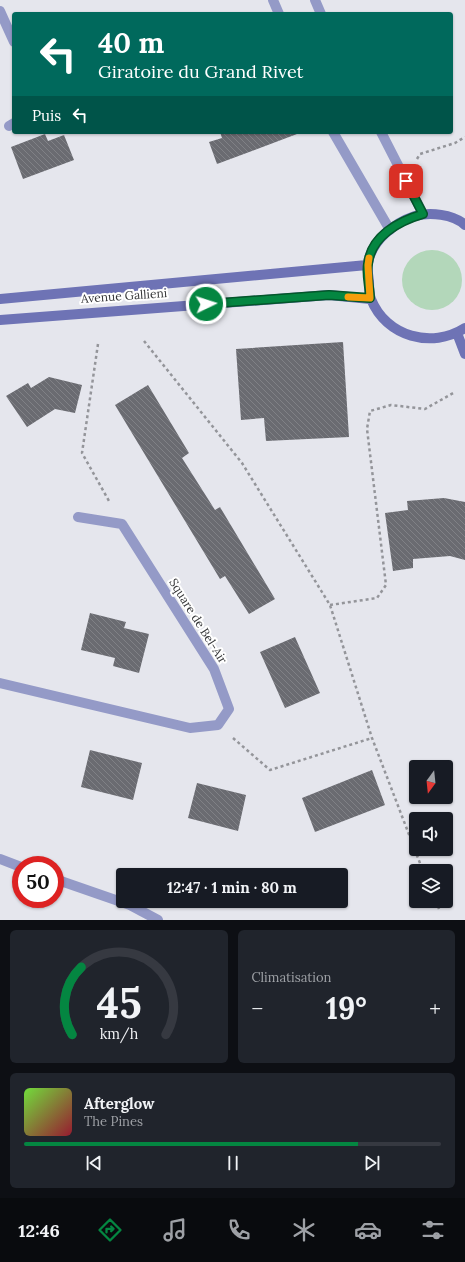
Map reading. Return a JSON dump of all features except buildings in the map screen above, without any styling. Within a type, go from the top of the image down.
[{"type":"main road","points":[[465,224],[443,215],[423,214],[405,219],[381,236],[370,255],[368,265],[370,298],[381,317],[397,330],[416,338],[437,339],[461,330],[465,354]]},
{"type":"main road","name":"Avenue Gallieni","points":[[0,299],[368,265]]},
{"type":"main road","name":"Avenue Gallieni","points":[[0,320],[329,295],[370,298]]},
{"type":"street","points":[[273,0],[278,12]]},
{"type":"street","points":[[315,0],[320,12]]},
{"type":"street","points":[[0,11],[12,38]]},
{"type":"street","points":[[334,134],[390,230]]},
{"type":"street","points":[[382,134],[423,214]]},
{"type":"street","points":[[78,517],[122,524]]},
{"type":"street","name":"Square de Bel-Air","points":[[122,524],[214,669],[229,709],[218,725]]},
{"type":"street","points":[[0,683],[190,728],[218,725]]},
{"type":"street","points":[[0,860],[12,864]]},
{"type":"street","points":[[64,882],[130,905],[158,920]]},
{"type":"path","points":[[417,159],[420,154],[455,143],[465,137]]},
{"type":"path","points":[[144,341],[242,463],[330,605],[372,738],[420,864]]},
{"type":"path","points":[[98,344],[82,453],[122,524]]},
{"type":"path","points":[[330,605],[377,598],[386,585],[367,428],[370,411],[392,406],[425,409],[455,392]]},
{"type":"path","points":[[218,725],[270,770],[372,738]]},
{"type":"green space","points":[[426,250],[438,250],[449,255],[457,263],[462,274],[460,292],[449,305],[438,310],[426,310],[415,305],[407,297],[402,286],[402,274],[407,263],[415,255]]},
{"type":"slow traffic","points":[[348,297],[370,298],[369,258]]},
{"type":"route","points":[[206,304],[329,295],[370,298],[368,265],[370,255],[381,236],[405,219],[423,214],[406,181]]}]
